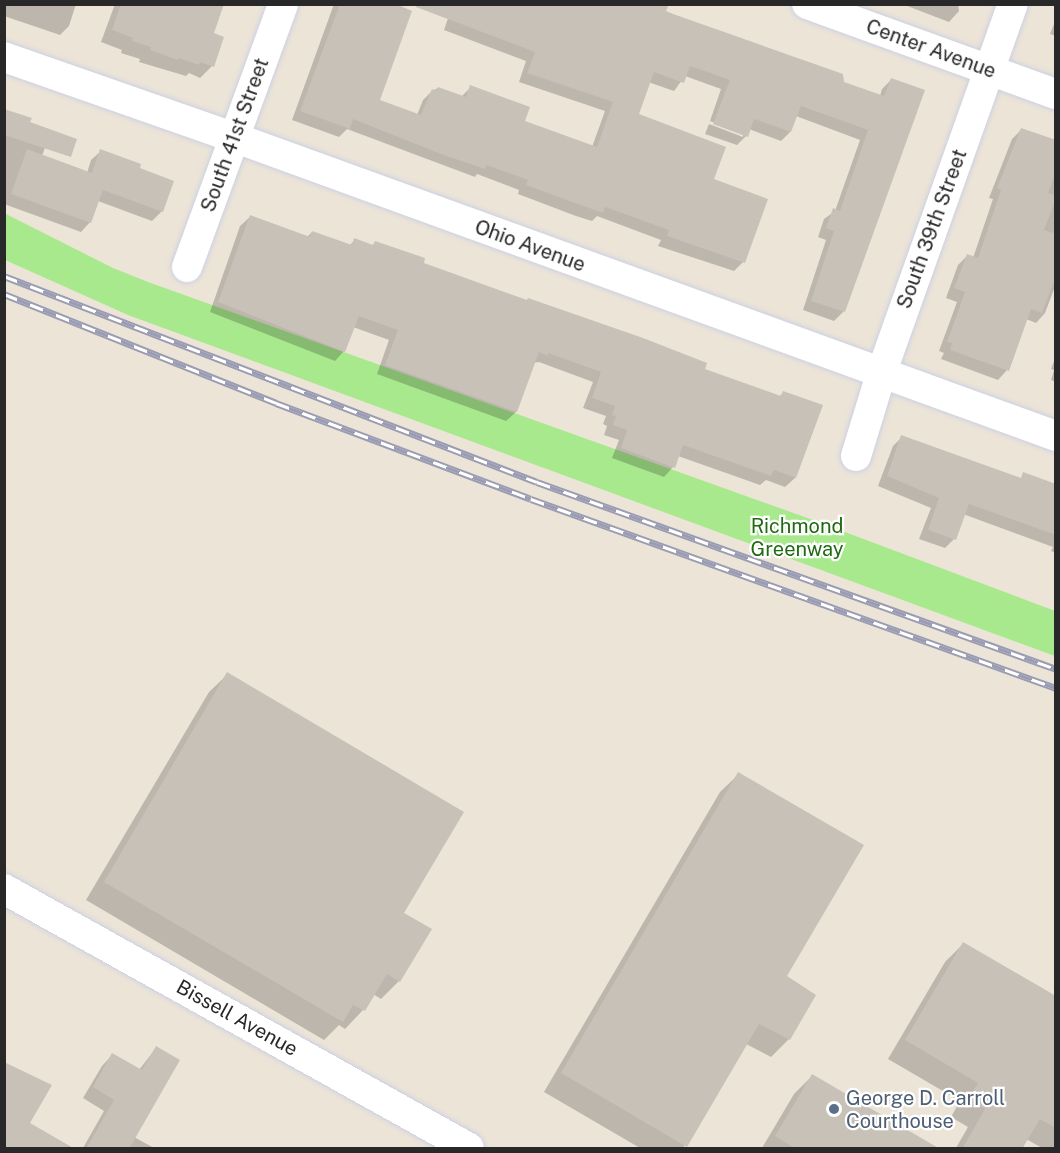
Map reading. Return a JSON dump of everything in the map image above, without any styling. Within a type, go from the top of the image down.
[{"type":"street","name":"South 41st Street","points":[[187,267],[283,4]]},
{"type":"street","name":"Center Avenue","points":[[807,4],[1056,93]]},
{"type":"street","name":"South 39th Street","points":[[856,456],[881,374],[1013,4]]},
{"type":"street","name":"Ohio Avenue","points":[[4,57],[233,137],[1056,436]]},
{"type":"street","name":"Bissell Avenue","points":[[4,888],[469,1149]]},
{"type":"green space","name":"Richmond Greenway","points":[[4,213],[113,268],[148,282],[813,520],[1055,611],[1055,656],[128,315],[5,260]]},
{"type":"building","points":[[121,4],[224,4],[214,33],[224,37],[214,67],[200,62],[199,65],[179,58],[178,60],[150,50],[151,47],[132,41],[133,38],[112,30]]},
{"type":"building","points":[[340,4],[396,4],[412,11],[380,100],[421,115],[432,89],[436,91],[438,87],[466,97],[470,85],[530,107],[525,121],[597,147],[613,102],[527,73],[535,52],[416,7],[416,4],[669,4],[666,11],[673,14],[843,74],[844,82],[884,96],[891,78],[925,90],[845,312],[811,301],[834,231],[826,228],[833,208],[840,211],[868,130],[801,106],[791,132],[754,119],[748,137],[713,124],[730,80],[690,66],[684,83],[654,72],[639,114],[726,147],[714,179],[768,199],[745,263],[667,236],[669,230],[605,207],[603,213],[526,185],[528,180],[486,165],[485,169],[441,154],[353,119],[350,129],[300,111]]},
{"type":"building","points":[[4,109],[32,118],[30,122],[77,139],[71,157],[4,135]]},
{"type":"building","points":[[1021,128],[1056,140],[1056,171],[1048,193],[1056,196],[1056,199],[1044,230],[1056,234],[1056,276],[1042,313],[1031,309],[1009,371],[950,350],[952,343],[947,342],[965,292],[954,288],[967,254],[978,258],[1001,190],[997,188]]},
{"type":"building","points":[[27,149],[92,173],[100,149],[141,164],[140,168],[174,181],[163,212],[103,190],[91,223],[11,194]]},
{"type":"building","points":[[250,215],[310,237],[312,231],[352,245],[354,238],[373,245],[375,241],[425,258],[424,263],[643,338],[707,363],[705,369],[781,396],[783,391],[823,405],[796,478],[774,470],[771,476],[683,445],[675,468],[621,448],[627,430],[613,425],[616,416],[612,415],[615,406],[592,398],[601,372],[548,353],[548,356],[539,352],[517,412],[385,365],[398,330],[359,316],[345,352],[218,302]]},
{"type":"building","points":[[901,435],[1021,478],[1023,472],[1056,484],[1056,535],[969,504],[956,540],[928,530],[939,498],[887,476]]},
{"type":"building","points":[[227,672],[464,812],[404,913],[432,929],[400,982],[387,974],[365,1011],[353,1005],[343,1022],[104,882]]},
{"type":"building","points":[[738,772],[864,845],[787,976],[816,995],[790,1040],[759,1024],[687,1147],[561,1073]]},
{"type":"building","points":[[963,942],[1056,996],[1056,1128],[1040,1119],[1022,1149],[962,1149],[985,1109],[968,1099],[978,1083],[905,1040]]},
{"type":"building","points":[[156,1046],[180,1060],[129,1149],[86,1149],[114,1100],[93,1087],[112,1053],[142,1070]]},
{"type":"building","points":[[4,1062],[52,1085],[30,1123],[75,1149],[4,1149]]},
{"type":"building","points":[[812,1074],[940,1149],[796,1149],[775,1136]]},
{"type":"railway","points":[[4,276],[537,482],[1056,669]]},
{"type":"railway","points":[[4,294],[276,403],[531,499],[1056,688]]},
{"type":"place","name":"George D. Carroll Courthouse","points":[[834,1109]]}]
